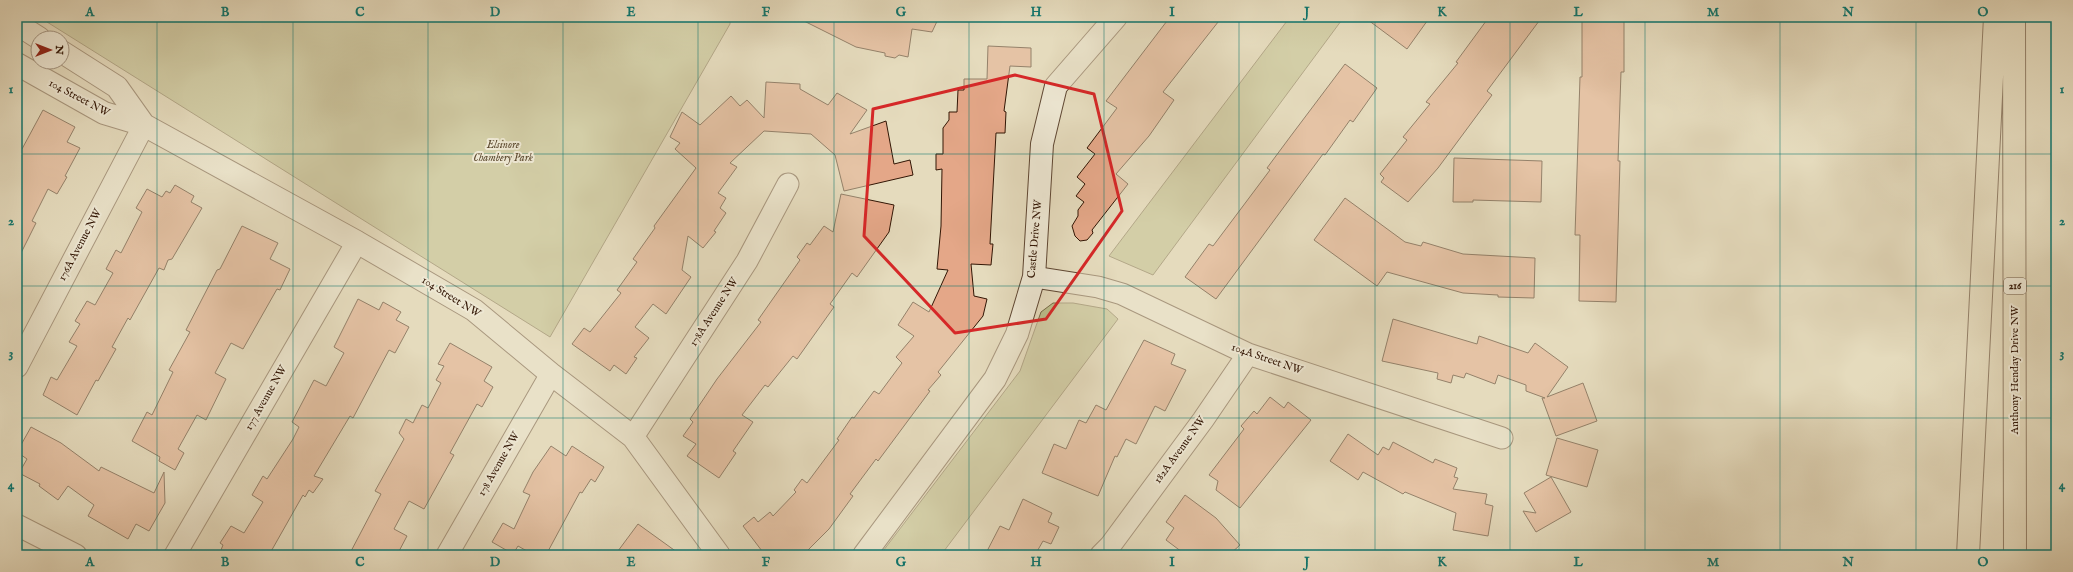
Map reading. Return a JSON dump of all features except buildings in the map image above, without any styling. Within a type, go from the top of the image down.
[{"type":"highway","points":[[1968,555],[1995,17]]},
{"type":"highway","name":"Anthony Henday Drive NW","points":[[2014,17],[2015,555]]},
{"type":"street","name":"Castle Drive NW","points":[[864,555],[995,379],[1017,334],[1034,277],[1042,144],[1056,86],[1116,17]]},
{"type":"street","name":"104 Street NW","points":[[70,57],[117,87],[144,125]]},
{"type":"street","name":"104 Street NW","points":[[17,64],[104,113],[144,125],[357,242],[474,310],[551,374],[633,437],[719,555]]},
{"type":"street","name":"176A Avenue NW","points":[[17,367],[144,125]]},
{"type":"street","name":"178A Avenue NW","points":[[633,437],[747,261],[788,184]]},
{"type":"street","name":"177 Avenue NW","points":[[175,555],[357,242]]},
{"type":"street","name":"104A Street NW","points":[[1034,277],[1098,287],[1122,294],[1248,354],[1502,438]]},
{"type":"street","name":"182A Avenue NW","points":[[1111,552],[1248,354]]},
{"type":"street","name":"178 Avenue NW","points":[[447,555],[551,374]]},
{"type":"street","points":[[17,525],[76,555]]},
{"type":"highlighted area","points":[[1015,75],[1094,94],[1122,211],[1046,319],[955,333],[864,236],[873,109]]},
{"type":"green space","name":"Elsinore Chambery Park","points":[[49,17],[730,17],[730,24],[550,337],[70,36],[70,30],[60,30],[47,22]]},
{"type":"green space","points":[[1290,17],[1344,17],[1153,275],[1109,256]]},
{"type":"green space","points":[[1053,303],[1073,303],[1107,309],[1118,319],[941,555],[880,555],[1020,371],[1041,312]]}]
